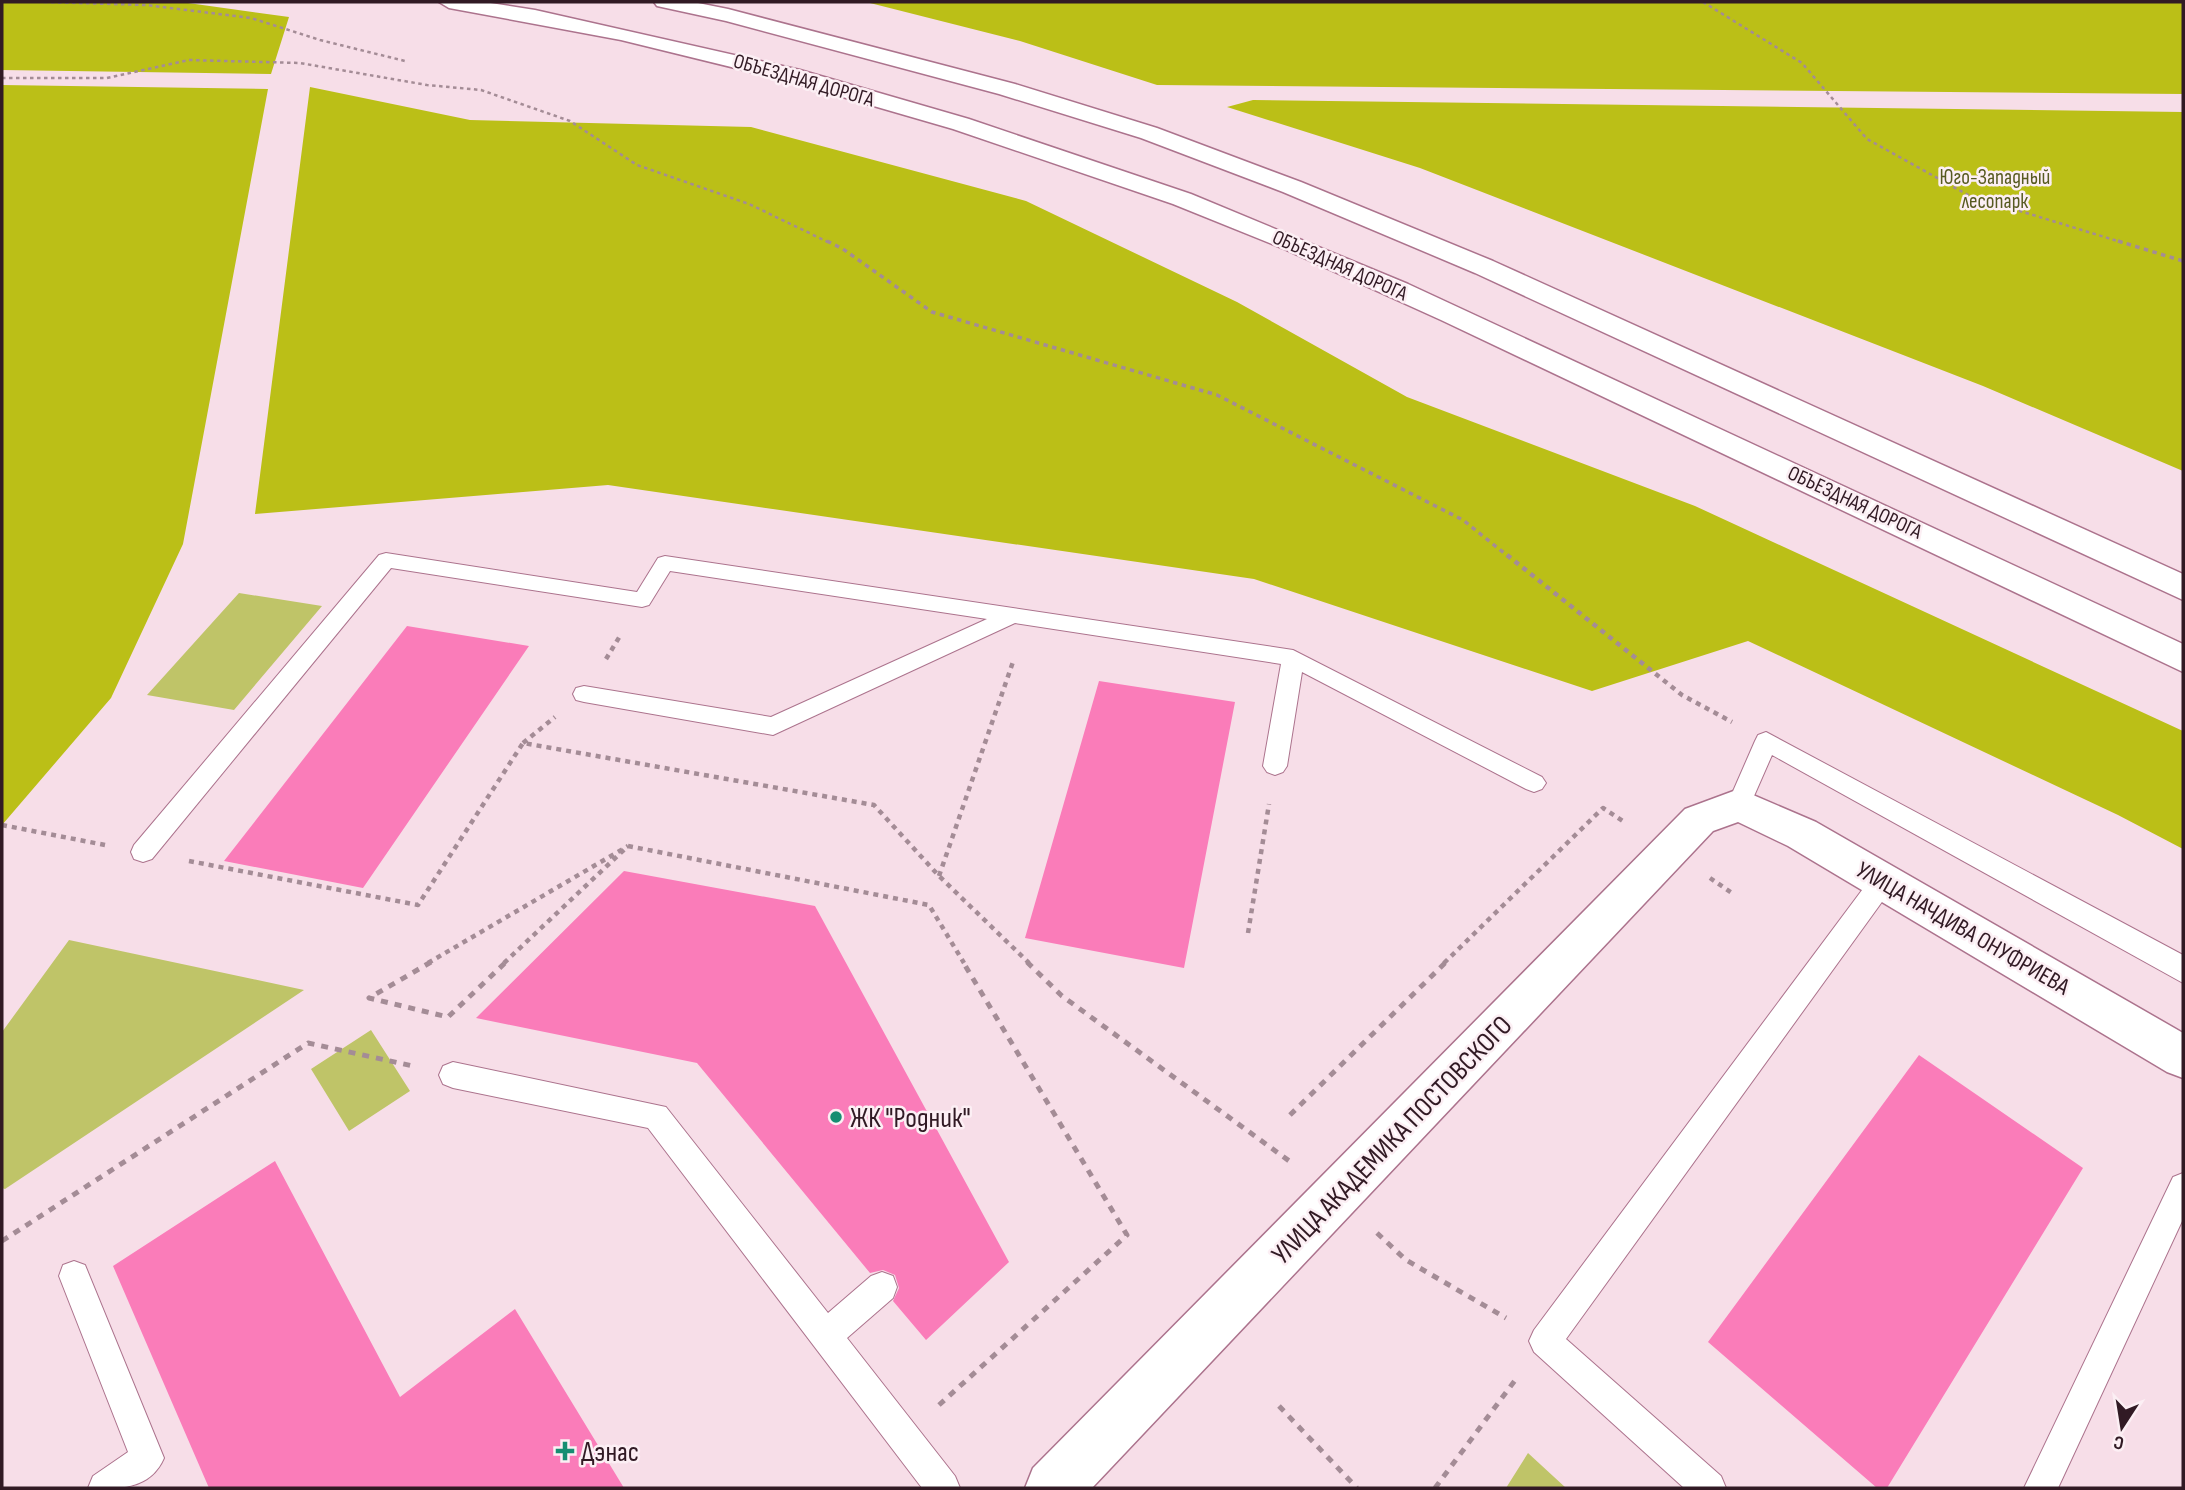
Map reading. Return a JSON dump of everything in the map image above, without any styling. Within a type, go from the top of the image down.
[{"type":"main road","name":"ОБЪЕЗДНАЯ ДОРОГА","points":[[449,2],[679,46],[837,87],[1128,179],[1292,243],[1427,304],[1810,480],[2183,659]]},
{"type":"main road","name":"ОБЪЕЗДНАЯ ДОРОГА","points":[[664,2],[728,15],[1007,89],[1149,133],[1292,187],[1496,273],[1864,439],[2183,588]]},
{"type":"main road","name":"УЛИЦА АКАДЕМИКА ПОСТОВСКОГО","points":[[1053,1488],[1699,820],[1739,805]]},
{"type":"main road","name":"УЛИЦА НАЧДИВА ОНУФРИЕВА","points":[[1739,805],[1802,834],[2183,1057]]},
{"type":"lane","points":[[143,852],[386,560],[642,600],[665,563],[1293,658],[1534,783]]},
{"type":"lane","points":[[584,694],[773,726],[1022,617]]},
{"type":"lane","points":[[1275,766],[1293,658]]},
{"type":"lane","points":[[1739,805],[1766,740],[2162,957],[2183,972]]},
{"type":"lane","points":[[1709,1488],[1545,1341],[1883,881]]},
{"type":"lane","points":[[453,1075],[656,1116],[943,1488]]},
{"type":"lane","points":[[2041,1488],[2183,1187]]},
{"type":"lane","points":[[74,1276],[148,1458],[105,1488]]},
{"type":"lane","points":[[826,1335],[882,1287]]},
{"type":"path","points":[[44,2],[146,5],[251,18],[320,40],[405,61]]},
{"type":"path","points":[[1703,2],[1802,63],[1867,139],[1968,195],[2183,261]]},
{"type":"path","points":[[2,78],[107,78],[189,60],[300,63],[427,85],[481,90],[570,121],[637,165],[749,204],[843,249],[932,312],[1217,395],[1462,520],[1682,695],[1766,740]]},
{"type":"path","points":[[939,876],[1022,617]]},
{"type":"path","points":[[2,825],[418,905],[523,743],[874,805],[939,876],[1062,996],[1337,1195],[1406,1260],[1545,1341],[1435,1488]]},
{"type":"path","points":[[1248,933],[1275,766]]},
{"type":"path","points":[[1290,1115],[1603,808],[1732,893]]},
{"type":"path","points":[[628,846],[449,1017],[369,998],[628,846],[929,905],[1127,1235],[905,1436]]},
{"type":"path","points":[[2,1241],[308,1043],[453,1075]]},
{"type":"path","points":[[1279,1406],[1357,1488]]},
{"type":"green space","points":[[2,2],[181,2],[289,17],[271,74],[2,70]]},
{"type":"green space","points":[[866,2],[2183,2],[2183,94],[1157,85],[1020,41]]},
{"type":"green space","points":[[2,85],[268,89],[183,544],[111,698],[2,825]]},
{"type":"green space","points":[[310,87],[470,120],[751,127],[1026,201],[1237,302],[1407,397],[1695,506],[2183,731],[2183,849],[2118,815],[1748,641],[1592,691],[1254,579],[608,485],[255,514]]},
{"type":"green space","name":"Юго-Западный лесопарк","points":[[1253,100],[2183,112],[2183,471],[1983,386],[1420,168],[1227,107]]},
{"type":"green space","points":[[239,593],[322,606],[234,710],[147,695]]},
{"type":"green space","points":[[69,940],[304,990],[5,1189],[2,1188],[2,1032]]},
{"type":"green space","points":[[371,1030],[410,1091],[349,1131],[311,1069]]},
{"type":"green space","points":[[1528,1453],[1566,1488],[1506,1488]]},
{"type":"building","points":[[407,626],[529,646],[363,888],[224,861]]},
{"type":"building","points":[[1099,681],[1235,702],[1184,968],[1025,938]]},
{"type":"building","name":"ЖК \"Родник\"","points":[[624,871],[815,906],[1009,1262],[926,1340],[893,1301],[899,1288],[895,1275],[883,1270],[870,1273],[697,1063],[476,1018]]},
{"type":"building","points":[[1919,1055],[2083,1168],[1887,1488],[1877,1488],[1708,1342]]},
{"type":"building","points":[[275,1161],[400,1397],[515,1309],[624,1488],[209,1488],[113,1266]]},
{"type":"place","name":"ЖК \"Родник\"","points":[[836,1117]]},
{"type":"place","name":"Дэнас","points":[[565,1451]]}]
